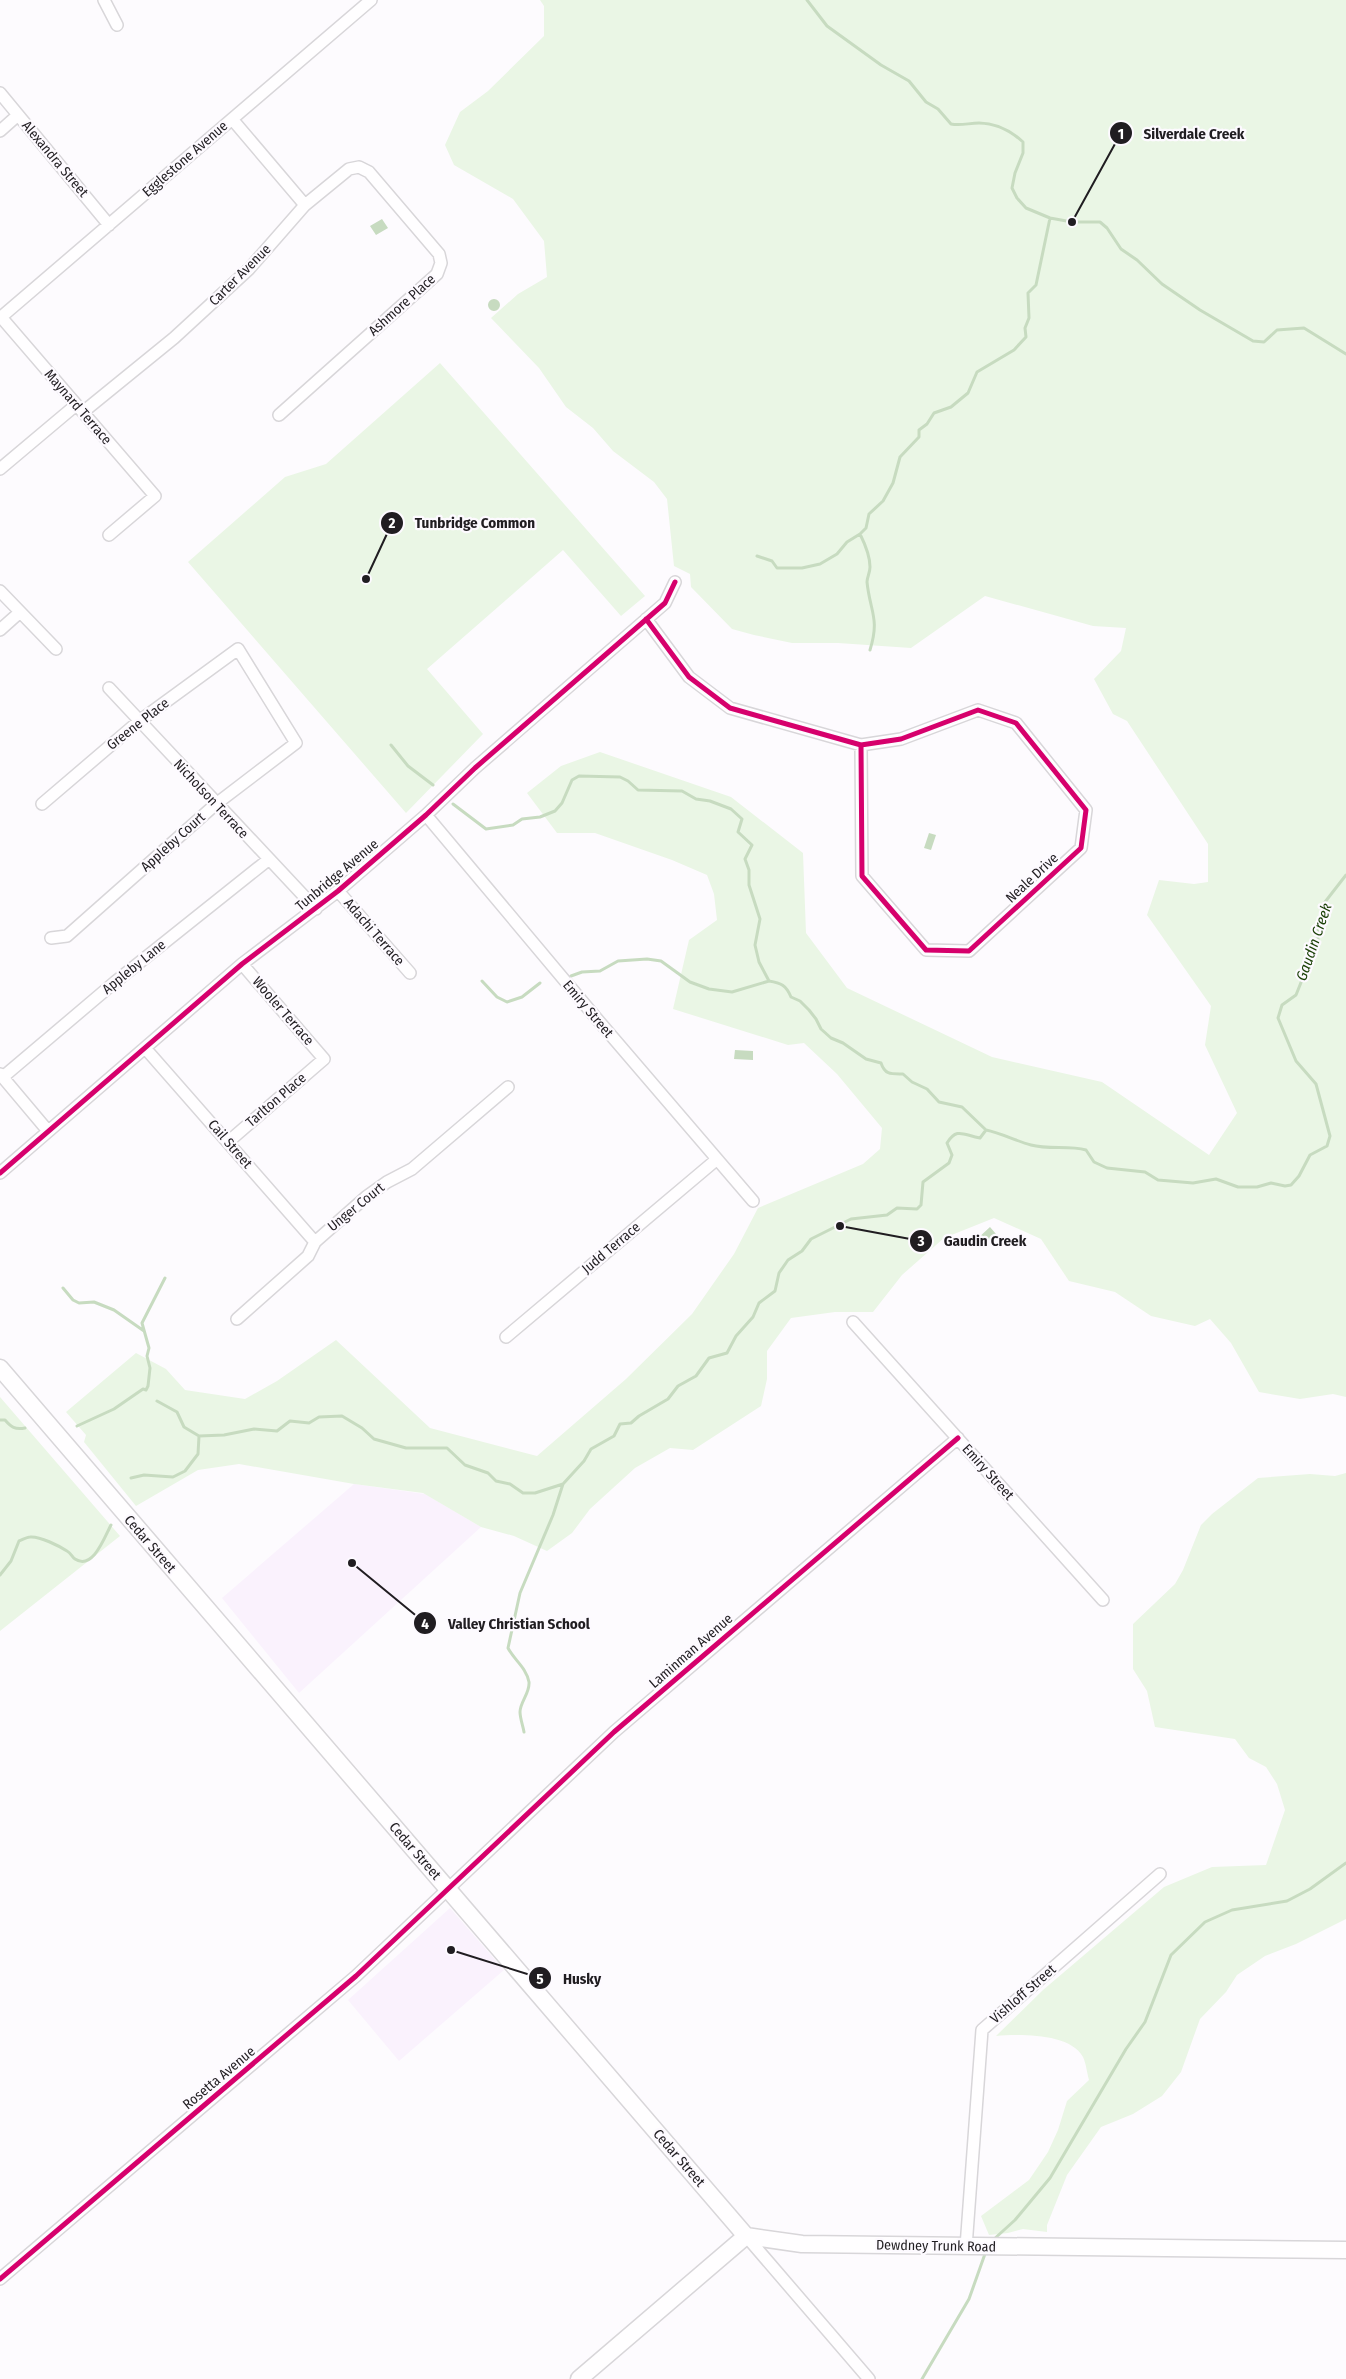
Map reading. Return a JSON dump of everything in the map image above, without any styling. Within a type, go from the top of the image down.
[{"type":"main road","name":"Cedar Street","points":[[0,1368],[746,2236]]},
{"type":"main road","name":"Dewdney Trunk Road","points":[[746,2236],[802,2244],[1346,2250]]},
{"type":"main road","points":[[578,2379],[746,2236]]},
{"type":"street","points":[[104,0],[117,25]]},
{"type":"street","name":"Egglestone Avenue","points":[[0,318],[371,0]]},
{"type":"street","name":"Alexandra Street","points":[[0,93],[109,224]]},
{"type":"street","points":[[0,132],[18,115]]},
{"type":"street","points":[[232,120],[305,205]]},
{"type":"street","name":"Ashmore Place","points":[[280,415],[437,274],[441,264],[439,254],[368,172],[359,167],[348,169],[305,205]]},
{"type":"street","name":"Carter Avenue","points":[[0,469],[174,338],[249,270],[305,205]]},
{"type":"street","name":"Maynard Terrace","points":[[0,318],[155,496],[109,535]]},
{"type":"street","name":"Tunbridge Avenue","points":[[0,1173],[242,964],[316,909],[426,815],[475,768],[665,604],[676,582]]},
{"type":"street","points":[[0,591],[19,613],[56,649]]},
{"type":"street","points":[[0,630],[19,613]]},
{"type":"street","name":"Neale Drive","points":[[646,619],[689,677],[730,708],[861,745],[901,739],[978,710],[1016,723],[1086,810],[1081,848],[969,951],[926,950],[862,876],[861,745]]},
{"type":"street","name":"Greene Place","points":[[42,804],[138,722],[238,649],[296,743]]},
{"type":"street","name":"Nicholson Terrace","points":[[109,688],[138,722],[316,909]]},
{"type":"street","name":"Appleby Court","points":[[50,938],[67,936],[216,804],[296,743]]},
{"type":"street","name":"Emiry Street","points":[[426,815],[716,1160],[753,1201]]},
{"type":"street","name":"Appleby Lane","points":[[1,1076],[268,860]]},
{"type":"street","name":"Adachi Terrace","points":[[338,891],[410,973]]},
{"type":"street","name":"Wooler Terrace","points":[[242,964],[324,1058]]},
{"type":"street","name":"Cail Street","points":[[145,1048],[315,1242]]},
{"type":"street","name":"Tarlton Place","points":[[228,1142],[324,1058]]},
{"type":"street","points":[[1,1076],[48,1131]]},
{"type":"street","name":"Unger Court","points":[[237,1319],[308,1256],[315,1242],[366,1197],[387,1182],[412,1169],[508,1087]]},
{"type":"street","name":"Judd Terrace","points":[[506,1337],[716,1160]]},
{"type":"street","name":"Emiry Street","points":[[853,1322],[1103,1600]]},
{"type":"street","name":"Laminman Avenue","points":[[448,1889],[614,1732],[958,1438]]},
{"type":"street","name":"Vishloff Street","points":[[966,2247],[982,2030],[1160,1874]]},
{"type":"street","name":"Rosetta Avenue","points":[[0,2279],[356,1976],[448,1889]]},
{"type":"street","name":"Cedar Street","points":[[746,2236],[869,2379]]},
{"type":"shaded area","points":[[540,0],[1346,0],[1346,1397],[1333,1394],[1300,1399],[1259,1392],[1231,1343],[1210,1319],[1195,1326],[1151,1316],[1115,1292],[1069,1281],[1041,1239],[994,1218],[944,1238],[902,1275],[873,1312],[835,1312],[791,1318],[767,1351],[767,1379],[761,1406],[693,1450],[670,1448],[635,1468],[590,1509],[572,1533],[547,1551],[514,1536],[481,1527],[423,1493],[354,1484],[239,1464],[198,1470],[136,1506],[84,1442],[86,1435],[66,1412],[136,1353],[166,1369],[185,1390],[245,1399],[277,1381],[336,1340],[430,1428],[537,1456],[626,1379],[692,1314],[734,1254],[758,1208],[863,1164],[880,1149],[882,1128],[837,1074],[804,1043],[788,1045],[673,1009],[689,940],[717,920],[714,894],[707,875],[672,860],[595,833],[557,833],[527,793],[561,766],[600,752],[731,797],[803,853],[806,933],[847,988],[992,1057],[1102,1082],[1209,1155],[1237,1113],[1205,1045],[1211,1006],[1147,915],[1159,880],[1194,884],[1208,882],[1208,844],[1127,721],[1113,714],[1094,679],[1121,651],[1126,628],[1093,626],[985,596],[911,648],[838,643],[792,643],[732,629],[691,587],[690,574],[674,566],[667,499],[654,482],[613,451],[593,428],[566,407],[539,368],[491,318],[518,294],[547,277],[544,241],[513,199],[454,165],[445,145],[460,112],[488,91],[544,36],[544,6]]},
{"type":"shaded area","points":[[382,219],[388,228],[376,235],[370,226]]},
{"type":"shaded area","points":[[494,299],[500,305],[494,311],[488,305]]},
{"type":"shaded area","points":[[440,363],[645,596],[621,616],[563,550],[427,669],[483,734],[406,813],[188,562],[285,477],[326,464]]},
{"type":"shaded area","points":[[929,833],[936,835],[931,850],[924,848]]},
{"type":"shaded area","points":[[735,1050],[753,1051],[753,1060],[734,1059]]},
{"type":"shaded area","points":[[990,1227],[996,1234],[984,1246],[977,1239]]},
{"type":"shaded area","points":[[0,1397],[120,1536],[0,1631]]},
{"type":"shaded area","points":[[1346,1473],[1346,1919],[1296,1944],[1265,1956],[1237,1975],[1226,1992],[1200,2019],[1181,2072],[1162,2096],[1133,2114],[1101,2127],[1067,2175],[1047,2225],[1047,2232],[1023,2229],[989,2235],[981,2216],[1029,2180],[1048,2152],[1058,2130],[1067,2101],[1089,2080],[1083,2057],[1067,2043],[1056,2039],[1030,2035],[996,2036],[1043,1990],[1164,1887],[1212,1867],[1266,1865],[1285,1810],[1277,1784],[1266,1767],[1249,1758],[1235,1739],[1155,1727],[1147,1691],[1133,1669],[1133,1624],[1175,1584],[1183,1570],[1201,1525],[1258,1478],[1310,1474],[1335,1476]]},
{"type":"shaded area","points":[[354,1484],[425,1494],[481,1527],[299,1693],[222,1598]]},
{"type":"shaded area","points":[[450,1908],[504,1970],[399,2061],[348,2000]]},
{"type":"waterway","points":[[807,0],[827,26],[881,65],[909,81],[926,102],[938,109],[951,124],[985,123],[997,126],[1023,142],[1023,153],[1015,173],[1012,188],[1017,198],[1026,208],[1050,218],[1072,222],[1100,222],[1107,228],[1121,249],[1137,260],[1162,284],[1200,310],[1253,341],[1264,342],[1277,330],[1304,328],[1346,354]]},
{"type":"waterway","points":[[757,556],[772,561],[777,568],[802,568],[820,564],[837,554],[847,542],[866,528],[869,514],[883,501],[893,483],[900,457],[919,437],[919,430],[927,424],[934,413],[951,407],[968,393],[977,372],[1014,350],[1026,337],[1025,328],[1029,318],[1028,293],[1036,285],[1050,218]]},
{"type":"waterway","points":[[860,534],[870,563],[867,582],[874,622],[870,650]]},
{"type":"waterway","points":[[391,745],[408,766],[433,785]]},
{"type":"waterway","points":[[453,804],[486,829],[513,825],[522,819],[540,817],[555,811],[562,803],[572,780],[579,776],[620,777],[638,790],[682,791],[696,799],[710,801],[731,809],[742,819],[738,832],[752,845],[745,859],[749,870],[749,885],[760,919],[755,945],[759,962],[769,981],[785,987],[791,997],[800,1001],[809,1010],[821,1029],[831,1038],[843,1043],[866,1059],[881,1063],[887,1072],[903,1074],[912,1082],[927,1089],[939,1102],[962,1107],[986,1130]]},
{"type":"waterway","name":"Gaudin Creek","points":[[157,1401],[177,1412],[184,1427],[199,1436],[224,1435],[254,1429],[277,1431],[290,1421],[309,1423],[319,1417],[342,1416],[362,1428],[374,1439],[406,1448],[447,1448],[465,1465],[488,1473],[496,1481],[510,1484],[523,1493],[535,1493],[563,1484],[584,1461],[591,1449],[614,1436],[620,1424],[631,1423],[639,1416],[668,1399],[678,1386],[696,1376],[709,1358],[727,1353],[736,1336],[753,1317],[759,1303],[775,1291],[779,1273],[788,1260],[802,1251],[811,1239],[851,1219],[887,1215],[897,1208],[917,1209],[921,1205],[923,1182],[949,1163],[952,1155],[947,1143],[954,1135],[961,1133],[980,1138],[986,1130],[1038,1146],[1086,1150],[1094,1162],[1107,1168],[1145,1172],[1158,1180],[1193,1183],[1216,1179],[1238,1187],[1257,1187],[1271,1183],[1285,1186],[1291,1185],[1299,1176],[1310,1155],[1327,1146],[1330,1136],[1316,1084],[1296,1061],[1278,1018],[1282,1005],[1296,995],[1318,940],[1318,927],[1325,902],[1346,875]]},
{"type":"waterway","points":[[571,976],[582,972],[600,971],[618,961],[647,959],[661,961],[690,982],[709,989],[732,992],[769,981]]},
{"type":"waterway","points":[[482,981],[497,997],[507,1002],[522,997],[540,983]]},
{"type":"waterway","points":[[146,1390],[150,1368],[147,1356],[149,1348],[142,1323],[165,1278]]},
{"type":"waterway","points":[[63,1288],[73,1300],[79,1303],[94,1302],[114,1310],[144,1331]]},
{"type":"waterway","points":[[77,1426],[114,1409],[143,1389],[146,1390]]},
{"type":"waterway","points":[[0,1420],[5,1420],[16,1428],[25,1428]]},
{"type":"waterway","points":[[131,1478],[144,1475],[173,1477],[185,1471],[198,1454],[199,1436]]},
{"type":"waterway","points":[[524,1732],[520,1712],[529,1682],[523,1668],[508,1648],[520,1593],[553,1515],[563,1484]]},
{"type":"waterway","points":[[0,1575],[11,1561],[19,1541],[34,1537],[64,1549],[75,1559],[87,1560],[98,1551],[111,1525]]},
{"type":"waterway","points":[[993,2240],[1015,2220],[1050,2178],[1126,2049],[1145,2022],[1171,1955],[1205,1922],[1232,1910],[1287,1901],[1310,1889],[1346,1863]]},
{"type":"waterway","points":[[922,2379],[969,2299],[986,2251]]},
{"type":"cycle path","points":[[0,1173],[242,964],[338,891],[426,815],[475,768],[665,603],[675,582]]},
{"type":"cycle path","points":[[646,619],[689,677],[730,708],[861,745],[901,739],[978,710],[1016,723],[1086,810],[1081,848],[969,951],[926,950],[862,876],[861,745]]},
{"type":"cycle path","points":[[0,2279],[356,1976],[614,1732],[958,1438]]},
{"type":"place","name":"Silverdale Creek","points":[[1072,222]]},
{"type":"place","name":"Tunbridge Common","points":[[366,579]]},
{"type":"place","name":"Gaudin Creek","points":[[840,1226]]},
{"type":"place","name":"Valley Christian School","points":[[352,1563]]},
{"type":"place","name":"Husky","points":[[451,1950]]}]
